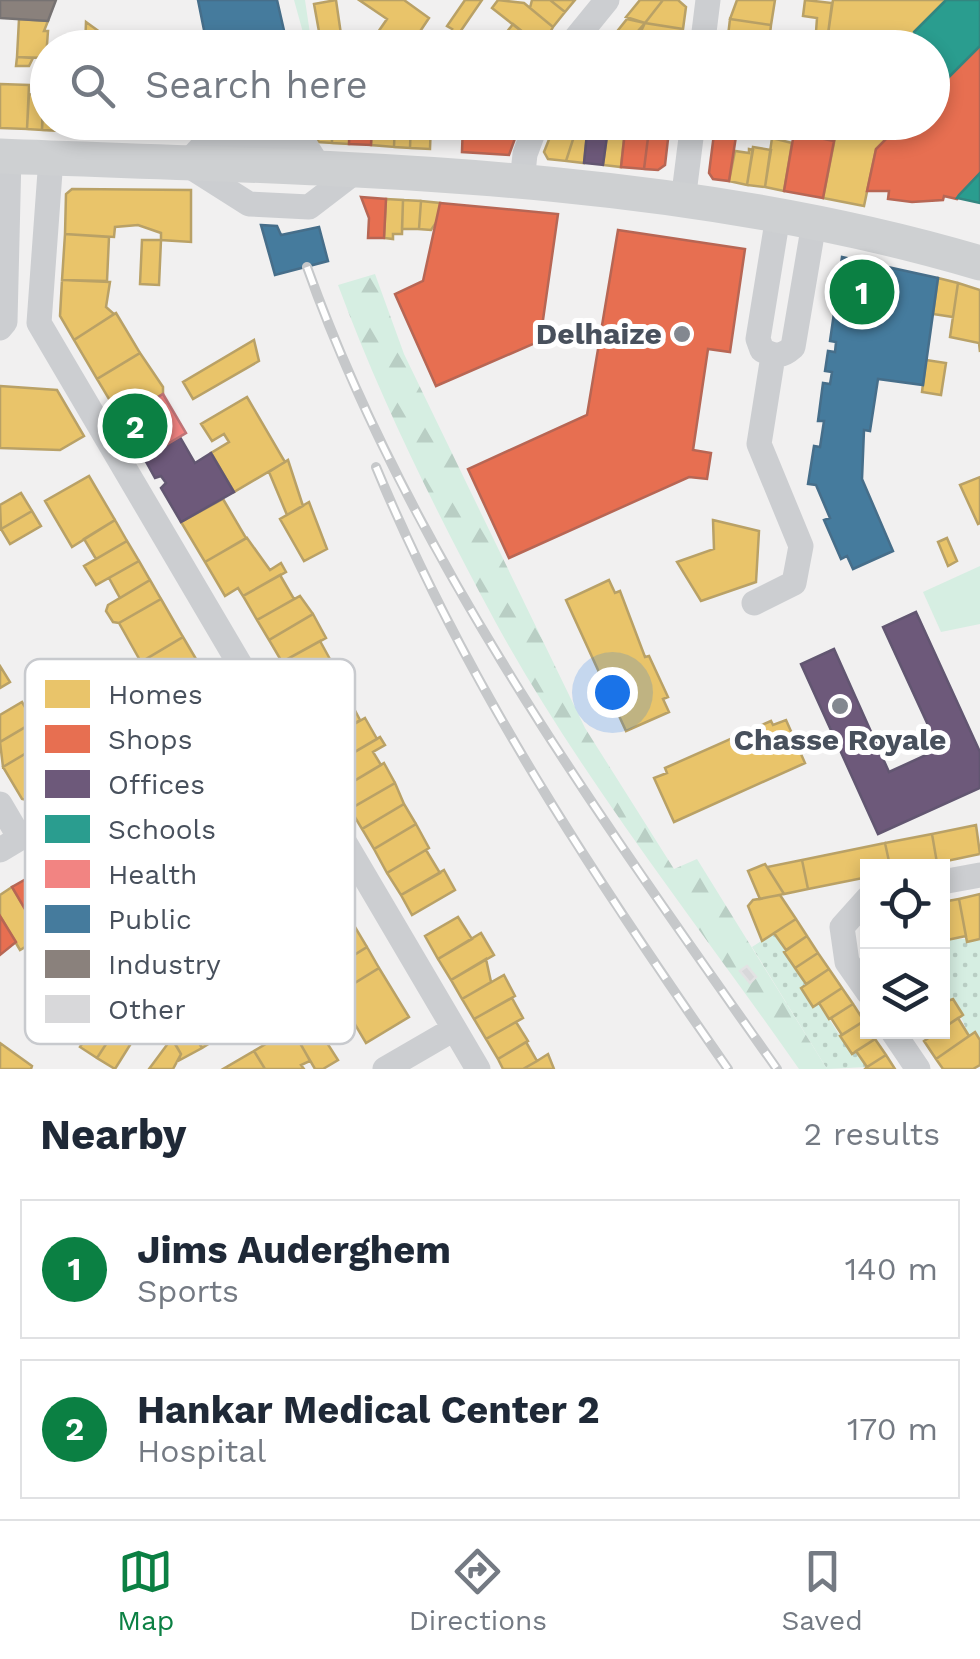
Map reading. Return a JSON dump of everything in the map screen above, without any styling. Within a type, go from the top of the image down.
[{"type":"main road","points":[[23,167],[186,164],[522,182],[778,216],[980,263]]},
{"type":"street","points":[[583,30],[607,0]]},
{"type":"street","points":[[704,30],[708,0]]},
{"type":"street","points":[[522,182],[530,140]]},
{"type":"street","points":[[683,201],[690,140]]},
{"type":"street","points":[[186,164],[250,204],[309,207],[356,172]]},
{"type":"street","points":[[23,167],[2,325],[39,323]]},
{"type":"street","points":[[23,167],[39,323],[239,659]]},
{"type":"street","points":[[778,216],[758,339],[762,350],[772,356],[784,355],[793,347],[814,223]]},
{"type":"street","points":[[754,603],[794,583],[801,546],[758,444],[772,356]]},
{"type":"street","points":[[0,804],[10,844]]},
{"type":"street","points":[[355,858],[478,1069]]},
{"type":"street","points":[[950,881],[980,875]]},
{"type":"street","points":[[860,907],[842,927],[847,962],[860,981]]},
{"type":"street","points":[[385,1069],[454,1029]]},
{"type":"street","points":[[898,1039],[918,1069]]},
{"type":"green space","points":[[294,0],[305,0],[309,30],[302,30]]},
{"type":"green space","points":[[375,274],[404,354],[585,728],[674,869],[697,859],[827,1069],[799,1069],[602,793],[496,623],[411,457],[338,285]]},
{"type":"green space","points":[[980,566],[980,624],[941,632],[923,592]]},
{"type":"green space","points":[[774,933],[806,984],[801,989],[813,1006],[819,1003],[851,1053],[856,1051],[867,1067],[827,1069],[752,947]]},
{"type":"green space","points":[[950,939],[980,939],[980,1040],[975,1033],[969,1036],[954,1000],[950,1001]]},
{"type":"building: Homes","points":[[336,0],[340,30],[319,30],[314,4]]},
{"type":"building: Homes","points":[[359,0],[404,0],[429,18],[421,30],[379,30],[387,19]]},
{"type":"building: Homes","points":[[465,0],[482,0],[461,30],[447,26]]},
{"type":"building: Homes","points":[[498,0],[524,3],[553,27],[520,30],[492,8]]},
{"type":"building: Homes","points":[[532,0],[550,0],[565,12],[553,27],[530,8]]},
{"type":"building: Homes","points":[[550,0],[575,0],[565,12]]},
{"type":"building: Homes","points":[[640,0],[663,0],[645,23],[626,17]]},
{"type":"building: Homes","points":[[663,0],[678,0],[686,7],[683,29],[645,23]]},
{"type":"building: Homes","points":[[737,0],[775,0],[771,25],[730,19]]},
{"type":"building: Homes","points":[[805,0],[832,3],[829,30],[816,30],[817,18],[803,16]]},
{"type":"building: Homes","points":[[833,0],[946,0],[916,30],[829,30]]},
{"type":"building: Homes","points":[[19,19],[48,21],[44,30],[30,30],[30,57],[17,57]]},
{"type":"building: Homes","points":[[627,19],[645,23],[642,30],[618,30]]},
{"type":"building: Homes","points":[[730,19],[771,25],[770,30],[729,30]]},
{"type":"building: Homes","points":[[645,23],[683,29],[683,30],[639,30]]},
{"type":"building: Homes","points":[[17,57],[30,58],[29,66],[16,66]]},
{"type":"building: Homes","points":[[0,84],[29,85],[27,129],[0,128]]},
{"type":"building: Homes","points":[[29,94],[30,94],[30,129]]},
{"type":"building: Homes","points":[[371,140],[394,140],[394,147],[371,145]]},
{"type":"building: Homes","points":[[394,140],[410,140],[410,148],[394,147]]},
{"type":"building: Homes","points":[[410,140],[430,140],[430,149],[410,148]]},
{"type":"building: Homes","points":[[549,140],[573,140],[566,161],[548,159],[544,152]]},
{"type":"building: Homes","points":[[573,140],[586,140],[584,163],[566,161]]},
{"type":"building: Homes","points":[[606,140],[624,140],[621,167],[603,165]]},
{"type":"building: Homes","points":[[772,140],[792,143],[784,191],[765,187]]},
{"type":"building: Homes","points":[[835,140],[885,140],[876,149],[864,206],[823,198]]},
{"type":"building: Homes","points":[[753,147],[771,150],[765,187],[747,185]]},
{"type":"building: Homes","points":[[749,149],[753,150],[747,185],[729,181],[735,151],[749,153]]},
{"type":"building: Homes","points":[[72,189],[191,190],[191,242],[161,240],[161,233],[138,225],[115,227],[114,237],[65,234],[66,194]]},
{"type":"building: Homes","points":[[386,199],[403,200],[402,234],[393,234],[393,239],[384,238]]},
{"type":"building: Homes","points":[[403,200],[421,201],[419,229],[402,229]]},
{"type":"building: Homes","points":[[421,201],[440,203],[440,217],[431,230],[419,229]]},
{"type":"building: Homes","points":[[65,234],[109,237],[107,281],[62,280]]},
{"type":"building: Homes","points":[[142,240],[161,240],[159,285],[140,284]]},
{"type":"building: Homes","points":[[938,278],[958,283],[953,317],[933,314]]},
{"type":"building: Homes","points":[[62,280],[110,282],[106,307],[114,314],[74,340],[60,316]]},
{"type":"building: Homes","points":[[958,283],[980,290],[980,352],[979,343],[950,337]]},
{"type":"building: Homes","points":[[116,313],[140,353],[97,379],[74,340]]},
{"type":"building: Homes","points":[[254,340],[259,361],[193,399],[183,382]]},
{"type":"building: Homes","points":[[140,353],[163,387],[163,394],[121,419],[97,379]]},
{"type":"building: Homes","points":[[926,360],[946,363],[941,395],[922,392]]},
{"type":"building: Homes","points":[[0,386],[57,390],[84,436],[60,450],[0,448]]},
{"type":"building: Homes","points":[[247,397],[285,462],[234,492],[211,453],[229,442],[224,434],[212,441],[201,424]]},
{"type":"building: Homes","points":[[288,460],[303,506],[287,515],[269,472]]},
{"type":"building: Homes","points":[[89,476],[115,520],[72,547],[45,501]]},
{"type":"building: Homes","points":[[980,477],[980,523],[978,524],[960,485]]},
{"type":"building: Homes","points":[[21,493],[32,511],[1,529],[0,505]]},
{"type":"building: Homes","points":[[223,499],[246,538],[205,562],[181,522]]},
{"type":"building: Homes","points":[[309,502],[327,549],[304,561],[280,519]]},
{"type":"building: Homes","points":[[32,511],[41,526],[10,544],[1,529]]},
{"type":"building: Homes","points":[[115,520],[127,541],[96,559],[84,539]]},
{"type":"building: Homes","points":[[713,520],[759,531],[756,582],[701,601],[677,562],[714,549]]},
{"type":"building: Homes","points":[[247,538],[270,570],[281,563],[286,572],[243,596],[238,588],[225,596],[205,562]]},
{"type":"building: Homes","points":[[947,538],[957,561],[948,566],[938,542]]},
{"type":"building: Homes","points":[[127,541],[139,561],[96,585],[84,566]]},
{"type":"building: Homes","points":[[139,561],[150,580],[120,598],[109,578]]},
{"type":"building: Homes","points":[[280,575],[294,599],[257,620],[243,596]]},
{"type":"building: Homes","points":[[150,580],[161,599],[119,623],[113,622],[106,611],[108,605]]},
{"type":"building: Homes","points":[[609,580],[615,593],[620,591],[645,657],[649,656],[668,697],[663,699],[669,712],[626,731],[566,600]]},
{"type":"building: Homes","points":[[300,596],[313,614],[269,640],[257,620]]},
{"type":"building: Homes","points":[[161,599],[183,637],[146,659],[139,659],[119,623]]},
{"type":"building: Homes","points":[[313,614],[326,638],[288,659],[280,659],[269,640]]},
{"type":"building: Homes","points":[[183,637],[196,659],[146,659]]},
{"type":"building: Homes","points":[[320,641],[330,659],[287,659]]},
{"type":"building: Homes","points":[[0,666],[10,682],[0,688]]},
{"type":"building: Homes","points":[[22,702],[25,727],[0,742],[0,715]]},
{"type":"building: Homes","points":[[365,718],[377,739],[355,752],[355,724]]},
{"type":"building: Homes","points":[[786,720],[805,763],[674,822],[654,778],[667,773],[665,768],[771,721],[773,725]]},
{"type":"building: Homes","points":[[25,727],[25,754],[3,767],[0,742]]},
{"type":"building: Homes","points":[[380,737],[385,745],[373,752],[381,765],[355,780],[355,752]]},
{"type":"building: Homes","points":[[25,754],[25,800],[22,799],[3,767]]},
{"type":"building: Homes","points":[[384,763],[395,783],[355,806],[355,780]]},
{"type":"building: Homes","points":[[395,783],[404,804],[362,829],[355,817],[355,806]]},
{"type":"building: Homes","points":[[404,804],[416,824],[374,849],[362,829]]},
{"type":"building: Homes","points":[[416,824],[429,848],[387,873],[374,849]]},
{"type":"building: Homes","points":[[976,825],[980,854],[936,859],[932,834]]},
{"type":"building: Homes","points":[[932,834],[936,859],[888,859],[885,843]]},
{"type":"building: Homes","points":[[885,843],[888,859],[860,859],[860,879],[808,889],[802,860]]},
{"type":"building: Homes","points":[[426,850],[440,873],[401,895],[387,873]]},
{"type":"building: Homes","points":[[802,860],[808,889],[784,894],[767,867]]},
{"type":"building: Homes","points":[[765,864],[784,894],[760,899],[748,871]]},
{"type":"building: Homes","points":[[444,870],[455,890],[412,915],[401,895]]},
{"type":"building: Homes","points":[[12,887],[25,909],[25,947],[20,950],[0,916],[0,895]]},
{"type":"building: Homes","points":[[980,894],[980,939],[967,942],[959,899]]},
{"type":"building: Homes","points":[[780,895],[796,919],[762,941],[748,906],[753,900]]},
{"type":"building: Homes","points":[[959,899],[966,936],[950,939],[950,901]]},
{"type":"building: Homes","points":[[458,917],[472,939],[438,959],[425,936]]},
{"type":"building: Homes","points":[[796,919],[807,936],[786,950],[774,933]]},
{"type":"building: Homes","points":[[355,927],[367,947],[355,954]]},
{"type":"building: Homes","points":[[481,933],[494,955],[451,980],[438,959]]},
{"type":"building: Homes","points":[[807,936],[818,953],[795,968],[784,952]]},
{"type":"building: Homes","points":[[367,947],[379,968],[355,983],[355,954]]},
{"type":"building: Homes","points":[[818,953],[829,969],[806,984],[795,968]]},
{"type":"building: Homes","points":[[486,959],[491,982],[462,999],[451,980]]},
{"type":"building: Homes","points":[[379,968],[409,1017],[366,1043],[355,1024],[355,983]]},
{"type":"building: Homes","points":[[829,969],[842,988],[813,1007],[801,988]]},
{"type":"building: Homes","points":[[504,975],[515,996],[474,1019],[462,999]]},
{"type":"building: Homes","points":[[842,988],[853,1004],[829,1019],[819,1003]]},
{"type":"building: Homes","points":[[512,998],[523,1018],[486,1039],[474,1019]]},
{"type":"building: Homes","points":[[950,1000],[963,1015],[950,1024]]},
{"type":"building: Homes","points":[[853,1004],[860,1024],[842,1035],[831,1018]]},
{"type":"building: Homes","points":[[958,1018],[969,1036],[936,1059],[924,1041],[950,1039],[950,1023]]},
{"type":"building: Homes","points":[[516,1022],[528,1041],[498,1059],[486,1039]]},
{"type":"building: Homes","points":[[860,1024],[860,1039],[875,1039],[852,1054],[840,1036]]},
{"type":"building: Homes","points":[[975,1032],[980,1040],[980,1065],[973,1069],[943,1069],[936,1059]]},
{"type":"building: Homes","points":[[875,1039],[886,1055],[867,1067],[856,1051]]},
{"type":"building: Homes","points":[[526,1042],[537,1061],[523,1069],[503,1069],[498,1059]]},
{"type":"building: Homes","points":[[0,1043],[32,1066],[31,1069],[0,1069]]},
{"type":"building: Homes","points":[[82,1044],[106,1044],[97,1058],[80,1047]]},
{"type":"building: Homes","points":[[106,1044],[131,1044],[115,1069],[97,1058]]},
{"type":"building: Homes","points":[[168,1044],[175,1044],[181,1054],[173,1069],[149,1069]]},
{"type":"building: Homes","points":[[175,1044],[200,1044],[202,1048],[178,1061],[181,1054]]},
{"type":"building: Homes","points":[[266,1044],[301,1044],[310,1061],[301,1065],[304,1069],[265,1069],[254,1051]]},
{"type":"building: Homes","points":[[300,1044],[328,1044],[338,1060],[315,1069]]},
{"type":"building: Homes","points":[[254,1051],[265,1069],[223,1069]]},
{"type":"building: Homes","points":[[548,1054],[554,1069],[523,1069],[537,1061]]},
{"type":"building: Homes","points":[[886,1055],[895,1069],[865,1069],[867,1067]]},
{"type":"building: Shops","points":[[980,46],[980,173],[957,199],[944,196],[943,200],[912,202],[888,199],[889,191],[867,191],[876,149],[885,140],[950,140],[950,75]]},
{"type":"building: Shops","points":[[349,140],[371,140],[371,145],[349,144]]},
{"type":"building: Shops","points":[[462,140],[514,140],[509,155],[462,152]]},
{"type":"building: Shops","points":[[624,140],[648,140],[644,169],[621,167]]},
{"type":"building: Shops","points":[[648,140],[668,140],[665,165],[658,170],[644,169]]},
{"type":"building: Shops","points":[[713,140],[735,140],[729,181],[713,179],[709,173]]},
{"type":"building: Shops","points":[[793,140],[834,141],[823,198],[784,191]]},
{"type":"building: Shops","points":[[361,197],[386,199],[384,238],[368,238],[369,218]]},
{"type":"building: Shops","points":[[440,203],[558,214],[540,341],[436,386],[395,294],[423,281]]},
{"type":"building: Shops","points":[[618,230],[745,249],[730,352],[708,349],[693,450],[711,453],[707,479],[689,477],[509,558],[468,469],[587,415]]},
{"type":"building: Shops","points":[[25,880],[25,909],[12,887]]},
{"type":"building: Shops","points":[[0,916],[16,942],[0,955]]},
{"type":"building: Offices","points":[[586,140],[606,140],[603,165],[584,163]]},
{"type":"building: Offices","points":[[180,437],[195,463],[211,453],[234,492],[181,522],[161,488],[166,483],[161,476],[155,478],[144,458]]},
{"type":"building: Offices","name":"Chasse Royale","points":[[916,612],[980,752],[980,788],[878,834],[801,664],[834,649],[889,772],[939,749],[883,627]]},
{"type":"building: Schools","points":[[946,0],[980,0],[980,46],[950,76],[950,30],[916,30]]},
{"type":"building: Schools","points":[[980,173],[980,203],[957,198],[959,195]]},
{"type":"building: Health","points":[[163,394],[186,433],[144,458],[121,419]]},
{"type":"building: Public","points":[[198,0],[277,0],[284,30],[204,30]]},
{"type":"building: Public","points":[[261,225],[277,226],[281,235],[319,227],[328,261],[275,275]]},
{"type":"building: Public","points":[[842,257],[938,278],[923,385],[878,379],[870,431],[864,430],[862,479],[893,551],[853,569],[847,556],[841,559],[824,520],[830,518],[816,485],[808,484],[814,446],[820,447],[824,421],[818,421],[823,383],[830,384],[832,372],[825,371],[828,351],[835,352],[836,342],[830,341]]},
{"type":"building: Industry","points":[[0,0],[56,0],[48,21],[0,18]]},
{"type":"building: Other","points":[[747,966],[756,977],[750,983],[740,971]]},
{"type":"railway","points":[[307,267],[350,374],[399,479],[455,582],[579,782],[777,1069]]},
{"type":"railway","points":[[376,467],[411,547],[492,702],[581,851],[728,1069]]},
{"type":"place","name":"Jims Auderghem","points":[[862,292]]},
{"type":"place","name":"Delhaize","points":[[682,334]]},
{"type":"place","name":"Hankar Medical Center 2","points":[[135,426]]},
{"type":"place","name":"Chasse Royale","points":[[840,706]]}]
